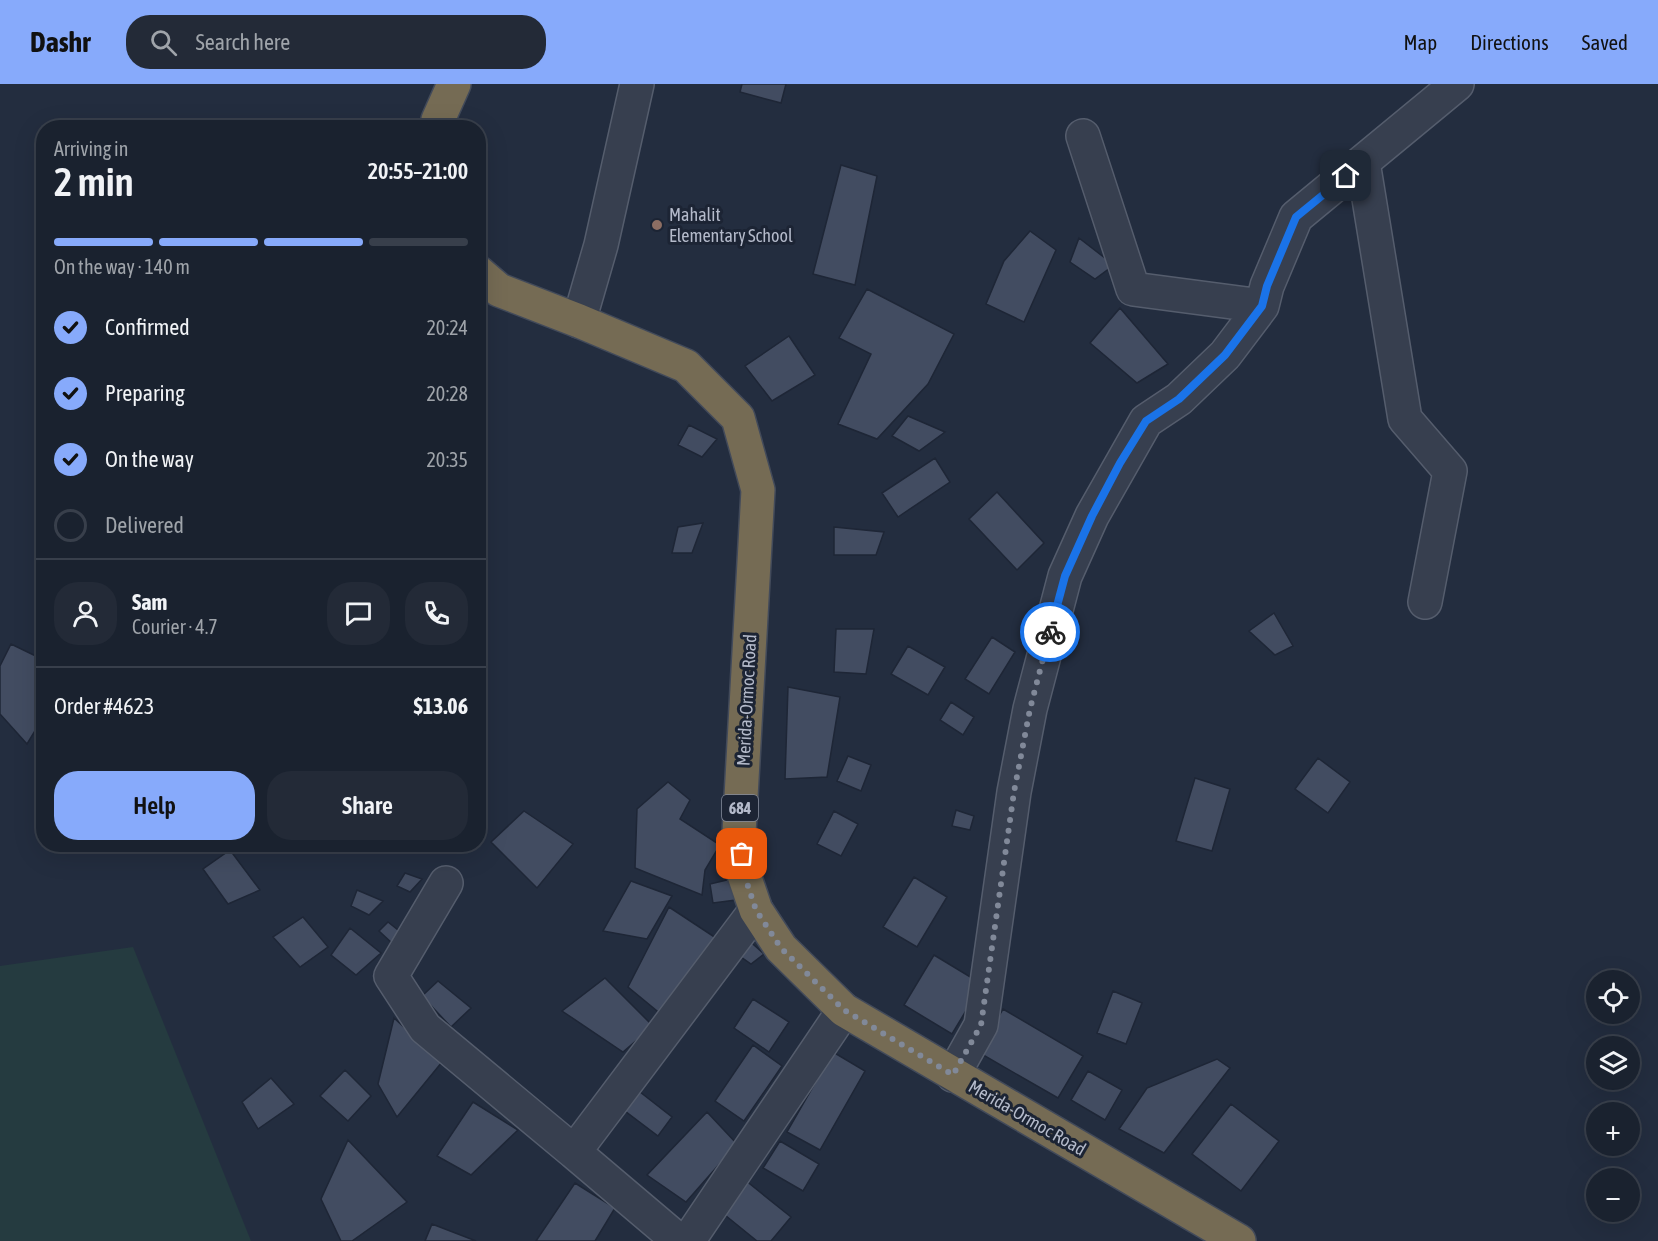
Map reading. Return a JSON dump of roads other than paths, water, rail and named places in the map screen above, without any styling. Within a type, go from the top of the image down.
[{"type":"highway","points":[[438,120],[454,84]]},
{"type":"highway","name":"Merida-Ormoc Road","points":[[486,279],[499,290],[686,366],[738,418],[758,490],[739,833],[744,874],[756,910],[781,948],[844,1010],[1239,1241]]},
{"type":"street","points":[[579,321],[601,245],[637,84]]},
{"type":"street","points":[[953,1075],[981,1025],[1014,792],[1030,709],[1065,576],[1092,516],[1120,463],[1146,421],[1179,399],[1225,355],[1262,306],[1267,286],[1296,217],[1457,84]]},
{"type":"street","points":[[1083,136],[1133,289],[1262,306]]},
{"type":"street","points":[[1363,162],[1405,419],[1450,471],[1425,602]]},
{"type":"street","points":[[446,883],[391,976],[425,1028],[679,1241]]},
{"type":"street","points":[[574,1152],[756,910]]},
{"type":"street","points":[[688,1241],[844,1010]]},
{"type":"place","name":"Mahalit Elementary School","points":[[657,225]]}]
